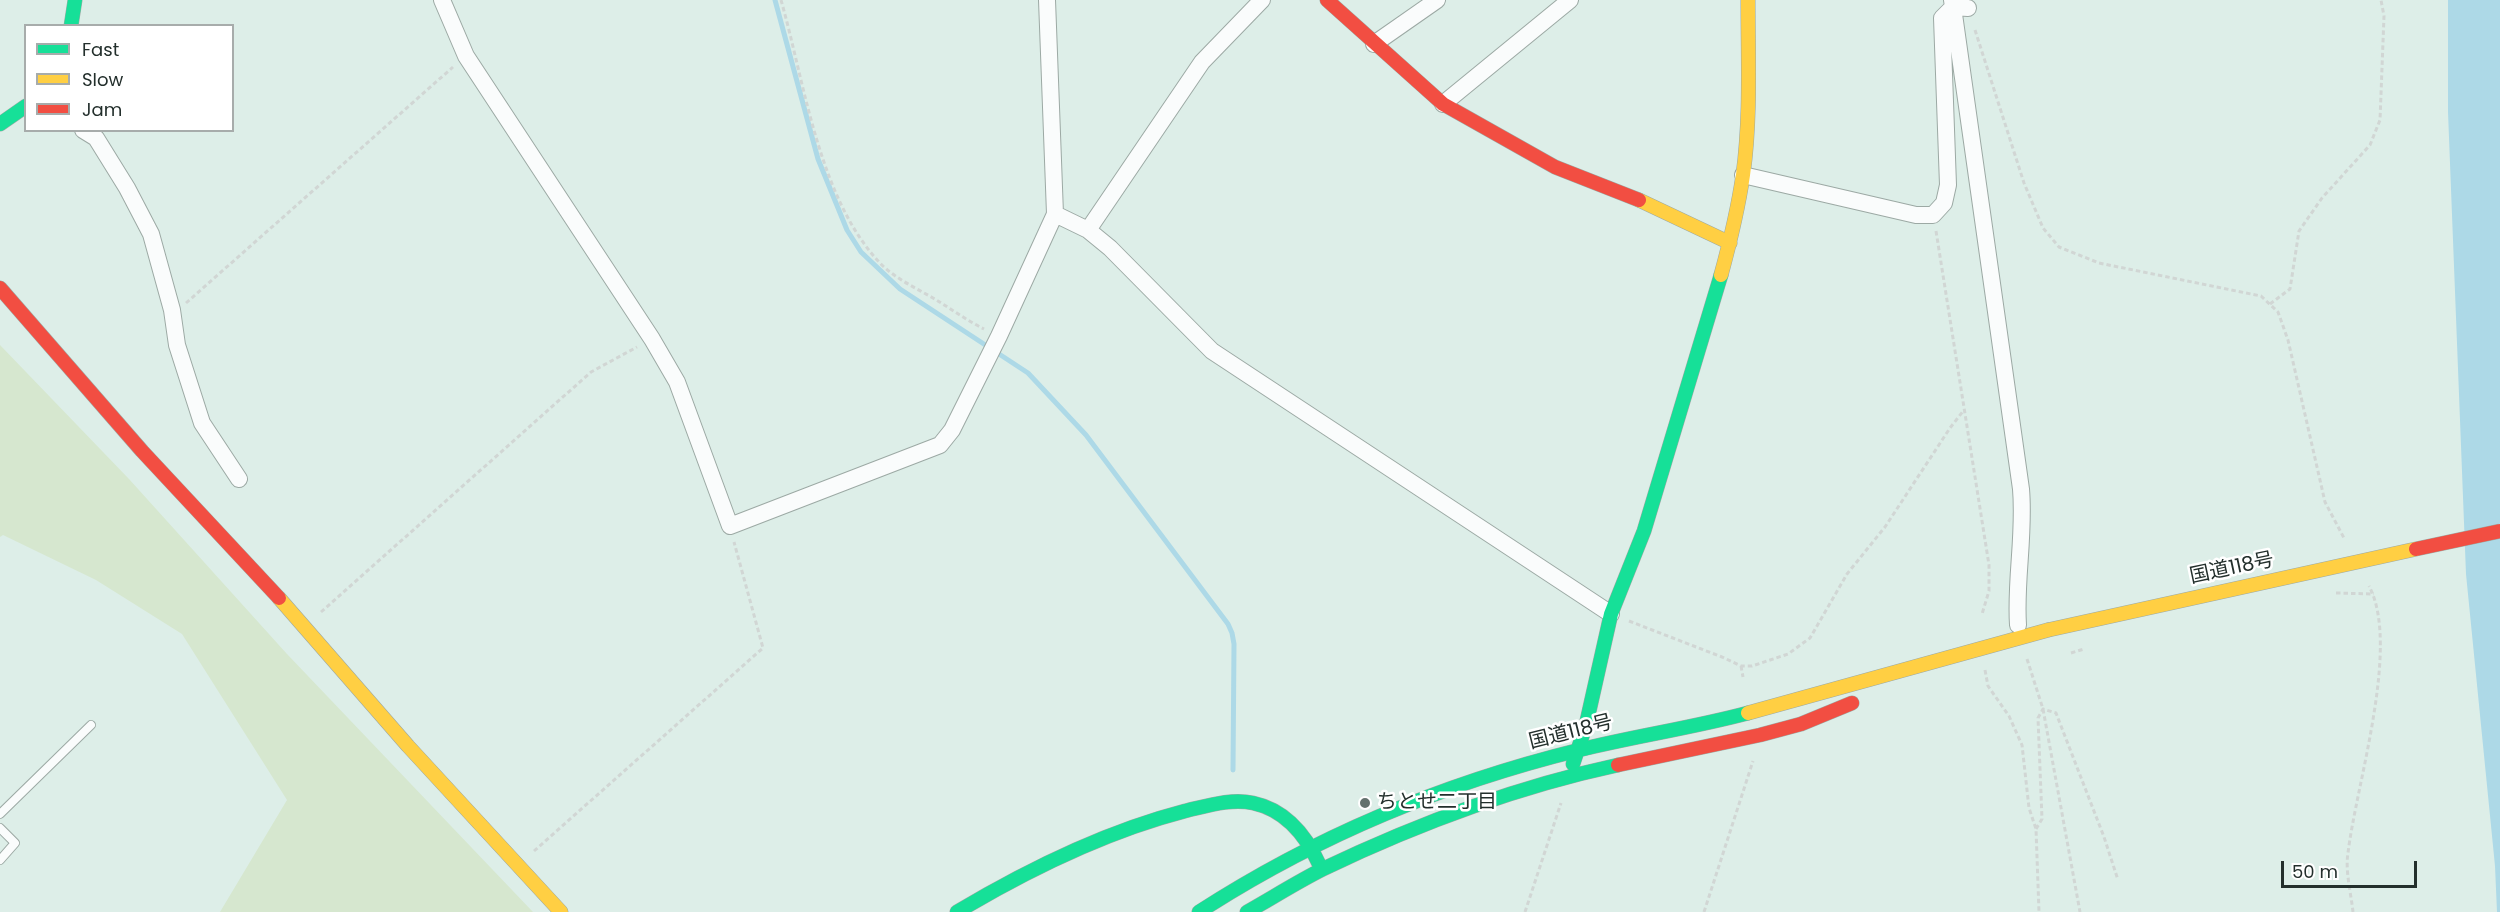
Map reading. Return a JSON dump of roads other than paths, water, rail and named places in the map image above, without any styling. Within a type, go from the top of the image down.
[{"type":"main road","points":[[71,24],[75,0]]},
{"type":"main road","points":[[1327,0],[1443,104],[1555,166],[1662,209],[1730,243]]},
{"type":"main road","points":[[1568,776],[1579,750],[1611,614],[1644,531],[1730,243],[1743,175],[1748,110],[1748,0]]},
{"type":"main road","points":[[0,124],[24,107]]},
{"type":"main road","points":[[0,288],[142,451],[306,627],[408,746],[561,912]]},
{"type":"main road","name":"国道118号","points":[[1885,689],[2019,631],[2048,630],[2500,531]]},
{"type":"main road","name":"国道118号","points":[[1199,912],[1252,878],[1416,800],[1485,776],[1579,750],[1746,714],[1974,649]]},
{"type":"main road","points":[[1247,912],[1322,870],[1435,820],[1568,776],[1760,735],[1801,724],[1864,698]]},
{"type":"main road","points":[[957,912],[996,888],[1086,844],[1139,822],[1214,804],[1255,803],[1277,813],[1302,833],[1313,849],[1322,870]]},
{"type":"street","points":[[442,0],[466,56],[652,339],[677,382],[730,526],[940,445],[952,430],[1055,214],[1047,0]]},
{"type":"street","points":[[1088,230],[1202,62],[1262,0]]},
{"type":"street","points":[[1374,44],[1437,0]]},
{"type":"street","points":[[1443,104],[1570,0]]},
{"type":"street","points":[[1743,175],[1916,215],[1933,215],[1944,203],[1948,185],[1942,18],[1957,5]]},
{"type":"street","points":[[1957,5],[2021,489],[2023,515],[2017,604],[2019,631]]},
{"type":"street","points":[[86,132],[96,138],[127,188],[151,234],[172,310],[177,345],[202,423],[239,479]]},
{"type":"street","points":[[1055,214],[1088,230],[1132,268],[1212,351],[1611,614]]},
{"type":"lane","points":[[0,814],[91,726]]},
{"type":"lane","points":[[0,828],[15,843],[0,860]]},
{"type":"water","points":[[2448,0],[2500,0],[2500,912],[2497,912],[2495,866],[2466,574],[2448,112]]},
{"type":"waterway","points":[[775,0],[818,159],[847,230],[861,252],[900,289],[1028,373],[1086,435],[1228,624],[1234,644],[1233,770]]},
{"type":"place","name":"ちとせ二丁目","points":[[1365,803]]}]
